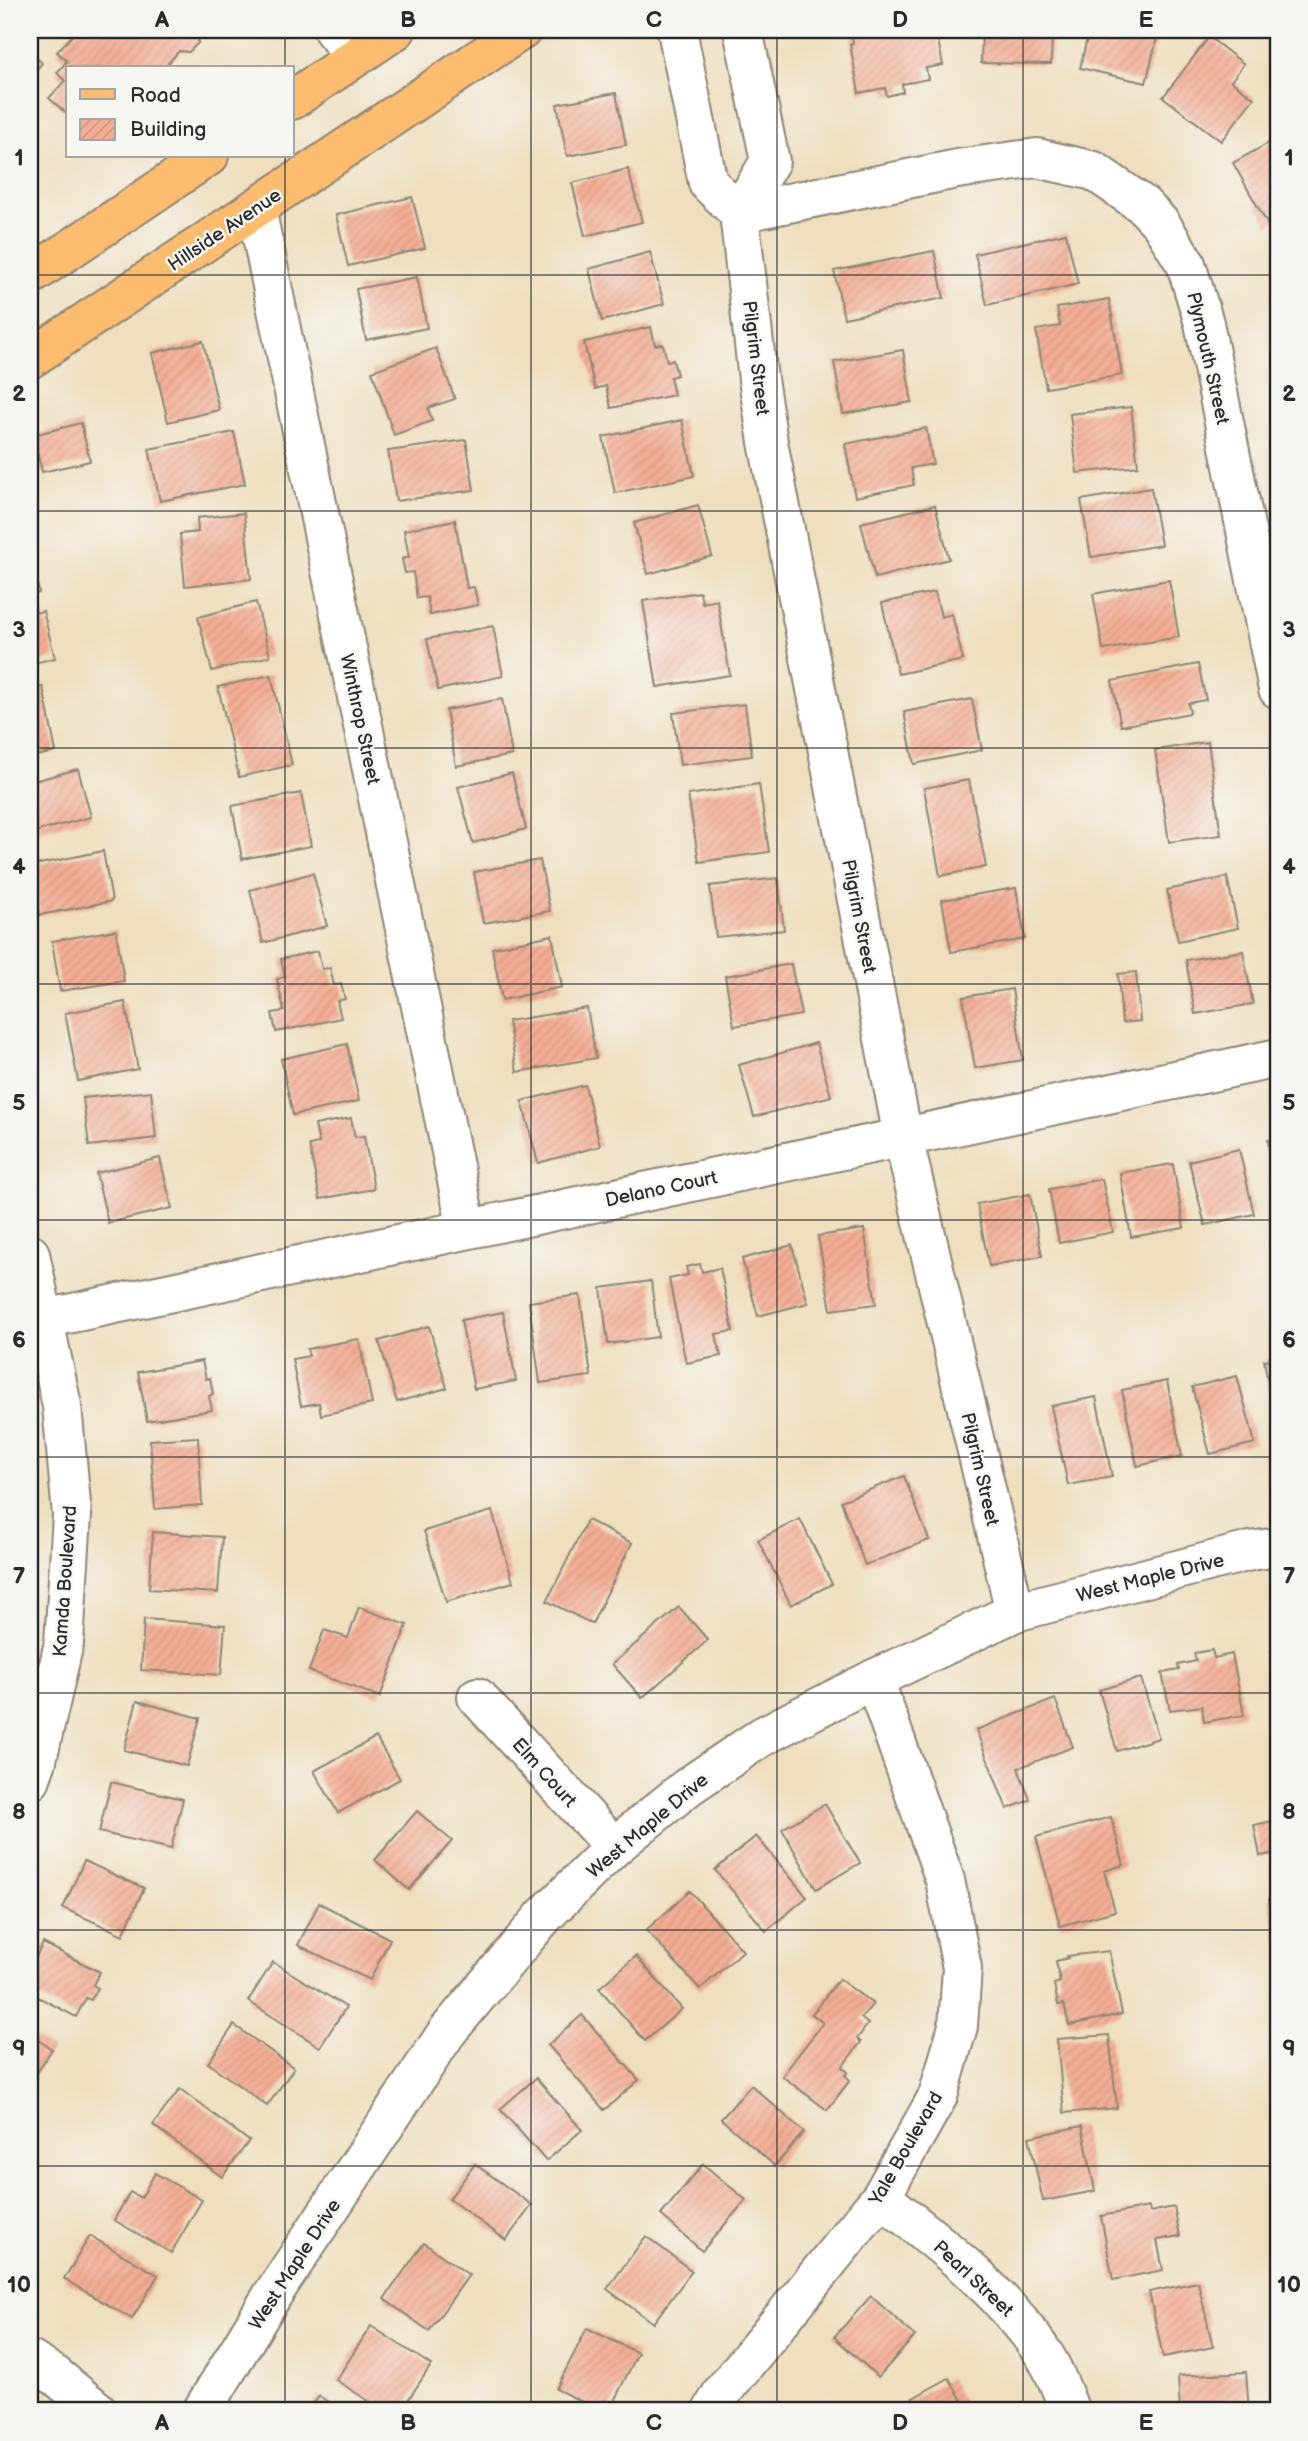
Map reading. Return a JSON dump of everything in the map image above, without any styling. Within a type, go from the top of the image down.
[{"type":"main road","points":[[294,98],[344,43],[397,30]]},
{"type":"main road","name":"Hillside Avenue","points":[[30,359],[522,30]]},
{"type":"main road","points":[[30,276],[206,158]]},
{"type":"street","points":[[677,30],[708,183],[739,213],[770,161],[743,30]]},
{"type":"street","name":"Plymouth Street","points":[[739,213],[957,169],[1037,158],[1094,172],[1143,205],[1161,224],[1186,264],[1205,323],[1278,689]]},
{"type":"street","name":"Winthrop Street","points":[[256,208],[467,1230]]},
{"type":"street","name":"Pilgrim Street","points":[[739,213],[768,442],[903,1137],[1015,1612]]},
{"type":"street","name":"Delano Court","points":[[44,1319],[1278,1058]]},
{"type":"street","name":"Kamda Boulevard","points":[[30,1254],[62,1406],[72,1515],[64,1643],[32,1767]]},
{"type":"street","name":"West Maple Drive","points":[[202,2411],[273,2294],[447,2032],[544,1916],[614,1847],[689,1786],[763,1737],[874,1679],[1015,1612],[1250,1551],[1278,1547]]},
{"type":"street","name":"Yale Boulevard","points":[[712,2411],[723,2391],[881,2197],[939,2096],[958,2026],[962,1968],[945,1880],[874,1679]]},
{"type":"street","name":"Elm Court","points":[[477,1697],[614,1847]]},
{"type":"street","name":"Pearl Street","points":[[881,2197],[971,2270],[1006,2304],[1044,2355],[1070,2411]]},
{"type":"street","points":[[30,2360],[56,2376],[98,2411]]},
{"type":"building","points":[[77,30],[199,32],[198,43],[189,52],[179,51],[166,66],[66,66],[66,113],[49,98],[65,81],[57,73],[67,61],[57,52]]},
{"type":"building","points":[[851,30],[936,30],[943,65],[926,68],[928,79],[902,84],[903,92],[887,96],[885,88],[859,93],[850,44],[853,43]]},
{"type":"building","points":[[982,30],[1052,30],[1051,64],[981,63]]},
{"type":"building","points":[[1089,30],[1159,30],[1146,83],[1080,68]]},
{"type":"building","points":[[1209,37],[1244,64],[1231,81],[1254,98],[1221,141],[1163,97]]},
{"type":"building","points":[[30,51],[42,63],[30,77]]},
{"type":"building","points":[[616,93],[626,145],[567,156],[557,104]]},
{"type":"building","points":[[1278,138],[1278,220],[1268,225],[1233,163]]},
{"type":"building","points":[[628,169],[642,222],[585,236],[572,183]]},
{"type":"building","points":[[412,197],[425,248],[348,266],[336,215]]},
{"type":"building","points":[[1066,233],[1078,284],[987,305],[975,254]]},
{"type":"building","points":[[934,251],[944,298],[844,318],[834,271]]},
{"type":"building","points":[[650,252],[664,304],[602,321],[589,269]]},
{"type":"building","points":[[417,277],[427,328],[366,340],[356,289]]},
{"type":"building","points":[[1109,299],[1122,375],[1046,388],[1036,330],[1060,326],[1057,308]]},
{"type":"building","points":[[651,327],[655,345],[663,344],[667,361],[673,360],[677,375],[670,377],[674,395],[611,408],[606,386],[595,389],[584,342]]},
{"type":"building","points":[[203,341],[219,410],[168,422],[152,353]]},
{"type":"building","points":[[436,348],[455,399],[428,408],[432,421],[394,435],[372,371]]},
{"type":"building","points":[[903,350],[912,402],[843,414],[834,362]]},
{"type":"building","points":[[1131,407],[1138,466],[1077,473],[1070,414]]},
{"type":"building","points":[[682,420],[694,476],[615,493],[603,437]]},
{"type":"building","points":[[81,423],[90,461],[42,472],[33,435]]},
{"type":"building","points":[[926,428],[933,464],[911,468],[914,485],[855,497],[845,444]]},
{"type":"building","points":[[234,432],[245,484],[160,501],[149,449]]},
{"type":"building","points":[[466,440],[474,490],[396,501],[388,451]]},
{"type":"building","points":[[1151,488],[1161,545],[1091,557],[1081,500]]},
{"type":"building","points":[[698,505],[712,556],[648,574],[634,523]]},
{"type":"building","points":[[935,505],[949,559],[875,578],[861,523]]},
{"type":"building","points":[[244,513],[251,579],[185,586],[180,534],[198,532],[197,518]]},
{"type":"building","points":[[455,520],[467,588],[474,587],[478,605],[430,615],[427,597],[417,598],[413,572],[405,573],[402,559],[409,557],[404,530]]},
{"type":"building","points":[[30,546],[39,593],[30,595]]},
{"type":"building","points":[[1169,580],[1179,637],[1103,650],[1093,594]]},
{"type":"building","points":[[700,592],[702,603],[717,600],[730,675],[657,687],[643,601]]},
{"type":"building","points":[[935,592],[941,617],[952,614],[963,660],[898,674],[882,603]]},
{"type":"building","points":[[256,602],[270,656],[212,671],[198,617]]},
{"type":"building","points":[[43,611],[55,658],[30,664],[30,614]]},
{"type":"building","points":[[493,626],[503,676],[438,690],[427,639]]},
{"type":"building","points":[[1198,664],[1206,700],[1188,703],[1190,713],[1121,726],[1112,681]]},
{"type":"building","points":[[271,675],[292,765],[239,777],[218,687]]},
{"type":"building","points":[[43,687],[56,752],[30,757],[30,689]]},
{"type":"building","points":[[502,699],[512,755],[456,766],[446,710]]},
{"type":"building","points":[[972,699],[982,750],[914,764],[904,712]]},
{"type":"building","points":[[745,704],[752,756],[680,765],[673,713]]},
{"type":"building","points":[[1208,742],[1221,835],[1169,842],[1155,750]]},
{"type":"building","points":[[78,769],[91,817],[30,833],[30,782]]},
{"type":"building","points":[[512,773],[526,829],[473,843],[458,787]]},
{"type":"building","points":[[969,780],[986,867],[940,876],[924,788]]},
{"type":"building","points":[[759,784],[769,852],[699,862],[688,795]]},
{"type":"building","points":[[301,793],[311,846],[242,859],[232,806]]},
{"type":"building","points":[[103,851],[112,901],[40,915],[34,885],[30,886],[30,866]]},
{"type":"building","points":[[540,860],[550,911],[483,923],[474,872]]},
{"type":"building","points":[[313,873],[327,926],[263,943],[250,890]]},
{"type":"building","points":[[1227,877],[1238,928],[1178,941],[1167,890]]},
{"type":"building","points":[[778,878],[784,930],[716,937],[710,886]]},
{"type":"building","points":[[1016,888],[1025,939],[951,952],[942,900]]},
{"type":"building","points":[[116,930],[124,981],[60,991],[52,941]]},
{"type":"building","points":[[552,935],[562,987],[502,1000],[492,948]]},
{"type":"building","points":[[318,951],[322,969],[330,968],[334,985],[341,984],[345,999],[337,1001],[341,1018],[276,1032],[272,1013],[284,1011],[277,979],[285,977],[281,959]]},
{"type":"building","points":[[1243,951],[1253,1004],[1195,1014],[1186,960]]},
{"type":"building","points":[[791,964],[801,1015],[734,1026],[725,976]]},
{"type":"building","points":[[1136,972],[1140,1021],[1122,1023],[1118,974]]},
{"type":"building","points":[[1012,989],[1023,1060],[975,1068],[963,997]]},
{"type":"building","points":[[125,1002],[138,1069],[78,1081],[65,1013]]},
{"type":"building","points":[[587,1008],[596,1058],[517,1072],[508,1021]]},
{"type":"building","points":[[816,1043],[831,1096],[754,1117],[739,1065]]},
{"type":"building","points":[[347,1044],[359,1101],[293,1115],[281,1059]]},
{"type":"building","points":[[585,1085],[600,1146],[538,1163],[522,1101]]},
{"type":"building","points":[[151,1091],[156,1138],[89,1146],[83,1098]]},
{"type":"building","points":[[351,1118],[355,1137],[364,1136],[374,1189],[320,1199],[309,1145],[319,1143],[315,1125]]},
{"type":"building","points":[[1278,1139],[1278,1210],[1277,1210],[1268,1140]]},
{"type":"building","points":[[1239,1149],[1254,1214],[1205,1225],[1189,1161]]},
{"type":"building","points":[[160,1158],[172,1208],[108,1223],[96,1173]]},
{"type":"building","points":[[1173,1164],[1184,1228],[1131,1237],[1120,1173]]},
{"type":"building","points":[[1102,1179],[1113,1232],[1059,1243],[1049,1189]]},
{"type":"building","points":[[1030,1194],[1042,1256],[989,1266],[977,1204]]},
{"type":"building","points":[[864,1229],[876,1304],[831,1310],[818,1236]]},
{"type":"building","points":[[792,1245],[808,1303],[758,1316],[742,1259]]},
{"type":"building","points":[[700,1264],[702,1272],[720,1268],[733,1331],[716,1334],[721,1356],[686,1363],[669,1279],[688,1275],[686,1267]]},
{"type":"building","points":[[651,1281],[658,1337],[608,1344],[601,1288]]},
{"type":"building","points":[[580,1295],[591,1376],[540,1383],[529,1302]]},
{"type":"building","points":[[503,1312],[516,1381],[474,1389],[461,1320]]},
{"type":"building","points":[[429,1326],[447,1388],[397,1402],[379,1341]]},
{"type":"building","points":[[359,1339],[372,1404],[321,1415],[319,1403],[301,1406],[292,1359],[309,1356],[307,1349]]},
{"type":"building","points":[[1278,1358],[1278,1433],[1277,1433],[1264,1360]]},
{"type":"building","points":[[202,1361],[206,1379],[210,1378],[213,1394],[209,1396],[212,1410],[147,1421],[138,1372]]},
{"type":"building","points":[[1237,1376],[1255,1443],[1210,1454],[1192,1387]]},
{"type":"building","points":[[1167,1381],[1182,1456],[1137,1466],[1122,1390]]},
{"type":"building","points":[[1096,1397],[1112,1477],[1068,1485],[1051,1406]]},
{"type":"building","points":[[198,1437],[202,1505],[155,1509],[150,1440]]},
{"type":"building","points":[[904,1476],[929,1540],[865,1565],[841,1501]]},
{"type":"building","points":[[492,1511],[513,1582],[446,1602],[424,1531]]},
{"type":"building","points":[[800,1519],[832,1584],[791,1605],[758,1540]]},
{"type":"building","points":[[587,1520],[632,1543],[592,1624],[547,1601]]},
{"type":"building","points":[[153,1532],[222,1537],[218,1593],[149,1589]]},
{"type":"building","points":[[359,1607],[407,1625],[380,1697],[309,1671],[324,1630],[348,1638]]},
{"type":"building","points":[[679,1607],[708,1640],[642,1698],[612,1664]]},
{"type":"building","points":[[144,1619],[225,1625],[221,1675],[141,1670]]},
{"type":"building","points":[[1212,1650],[1214,1658],[1232,1654],[1244,1715],[1204,1722],[1202,1706],[1170,1710],[1162,1673],[1179,1670],[1178,1665],[1196,1661],[1194,1653]]},
{"type":"building","points":[[1278,1650],[1278,1683],[1277,1683],[1271,1651]]},
{"type":"building","points":[[1141,1678],[1159,1738],[1117,1751],[1099,1690]]},
{"type":"building","points":[[1055,1699],[1073,1747],[1018,1768],[1030,1800],[1007,1809],[976,1730]]},
{"type":"building","points":[[137,1701],[200,1718],[187,1766],[124,1750]]},
{"type":"building","points":[[376,1737],[400,1779],[338,1813],[314,1771]]},
{"type":"building","points":[[111,1782],[183,1799],[171,1849],[99,1832]]},
{"type":"building","points":[[825,1804],[860,1863],[816,1889],[782,1829]]},
{"type":"building","points":[[417,1811],[452,1841],[409,1890],[375,1860]]},
{"type":"building","points":[[1111,1817],[1124,1865],[1104,1871],[1115,1911],[1060,1926],[1036,1837]]},
{"type":"building","points":[[1278,1820],[1278,1853],[1260,1856],[1254,1825]]},
{"type":"building","points":[[756,1836],[807,1897],[766,1931],[715,1870]]},
{"type":"building","points":[[84,1861],[144,1888],[123,1935],[63,1908]]},
{"type":"building","points":[[690,1891],[743,1951],[700,1989],[646,1930]]},
{"type":"building","points":[[1278,1897],[1278,1941],[1277,1941],[1269,1899]]},
{"type":"building","points":[[319,1903],[390,1939],[370,1980],[298,1945]]},
{"type":"building","points":[[43,1943],[100,1972],[93,1985],[98,1988],[91,2000],[86,1998],[76,2017],[30,1993],[30,1969]]},
{"type":"building","points":[[1109,1951],[1122,2014],[1069,2025],[1064,2004],[1058,2005],[1054,1984],[1060,1982],[1056,1961],[1068,1958],[1067,1956]]},
{"type":"building","points":[[636,1956],[682,2009],[645,2041],[599,1988]]},
{"type":"building","points":[[273,1962],[346,2007],[320,2047],[248,2001]]},
{"type":"building","points":[[839,1979],[873,2004],[861,2018],[868,2024],[857,2039],[861,2042],[842,2067],[848,2072],[845,2075],[850,2080],[827,2110],[782,2076],[823,2023],[812,2014]]},
{"type":"building","points":[[582,2015],[639,2080],[604,2110],[548,2045]]},
{"type":"building","points":[[234,2025],[294,2068],[267,2106],[208,2063]]},
{"type":"building","points":[[30,2035],[52,2049],[30,2083]]},
{"type":"building","points":[[1109,2035],[1117,2108],[1064,2113],[1057,2039]]},
{"type":"building","points":[[536,2078],[582,2130],[546,2161],[500,2109]]},
{"type":"building","points":[[751,2085],[804,2132],[775,2166],[721,2119]]},
{"type":"building","points":[[180,2089],[249,2141],[222,2177],[153,2125]]},
{"type":"building","points":[[1082,2126],[1095,2191],[1043,2201],[1029,2137]]},
{"type":"building","points":[[475,2164],[532,2205],[506,2240],[449,2199]]},
{"type":"building","points":[[703,2164],[746,2200],[702,2251],[661,2215]]},
{"type":"building","points":[[155,2173],[202,2200],[171,2253],[114,2220],[130,2192],[141,2198]]},
{"type":"building","points":[[1149,2207],[1150,2212],[1174,2207],[1180,2236],[1157,2240],[1163,2270],[1113,2280],[1101,2216]]},
{"type":"building","points":[[90,2236],[158,2275],[132,2319],[64,2279]]},
{"type":"building","points":[[646,2236],[692,2271],[653,2323],[607,2289]]},
{"type":"building","points":[[424,2243],[469,2275],[429,2331],[384,2299]]},
{"type":"building","points":[[1198,2282],[1213,2347],[1163,2357],[1149,2292]]},
{"type":"building","points":[[871,2296],[915,2336],[878,2377],[834,2337]]},
{"type":"building","points":[[371,2326],[431,2365],[401,2411],[384,2411],[336,2380]]},
{"type":"building","points":[[587,2328],[638,2353],[609,2411],[601,2411],[556,2389]]},
{"type":"building","points":[[1246,2372],[1249,2411],[1180,2411],[1178,2376]]},
{"type":"building","points":[[949,2378],[968,2411],[911,2411],[906,2402]]},
{"type":"building","points":[[319,2396],[344,2411],[309,2411]]}]
